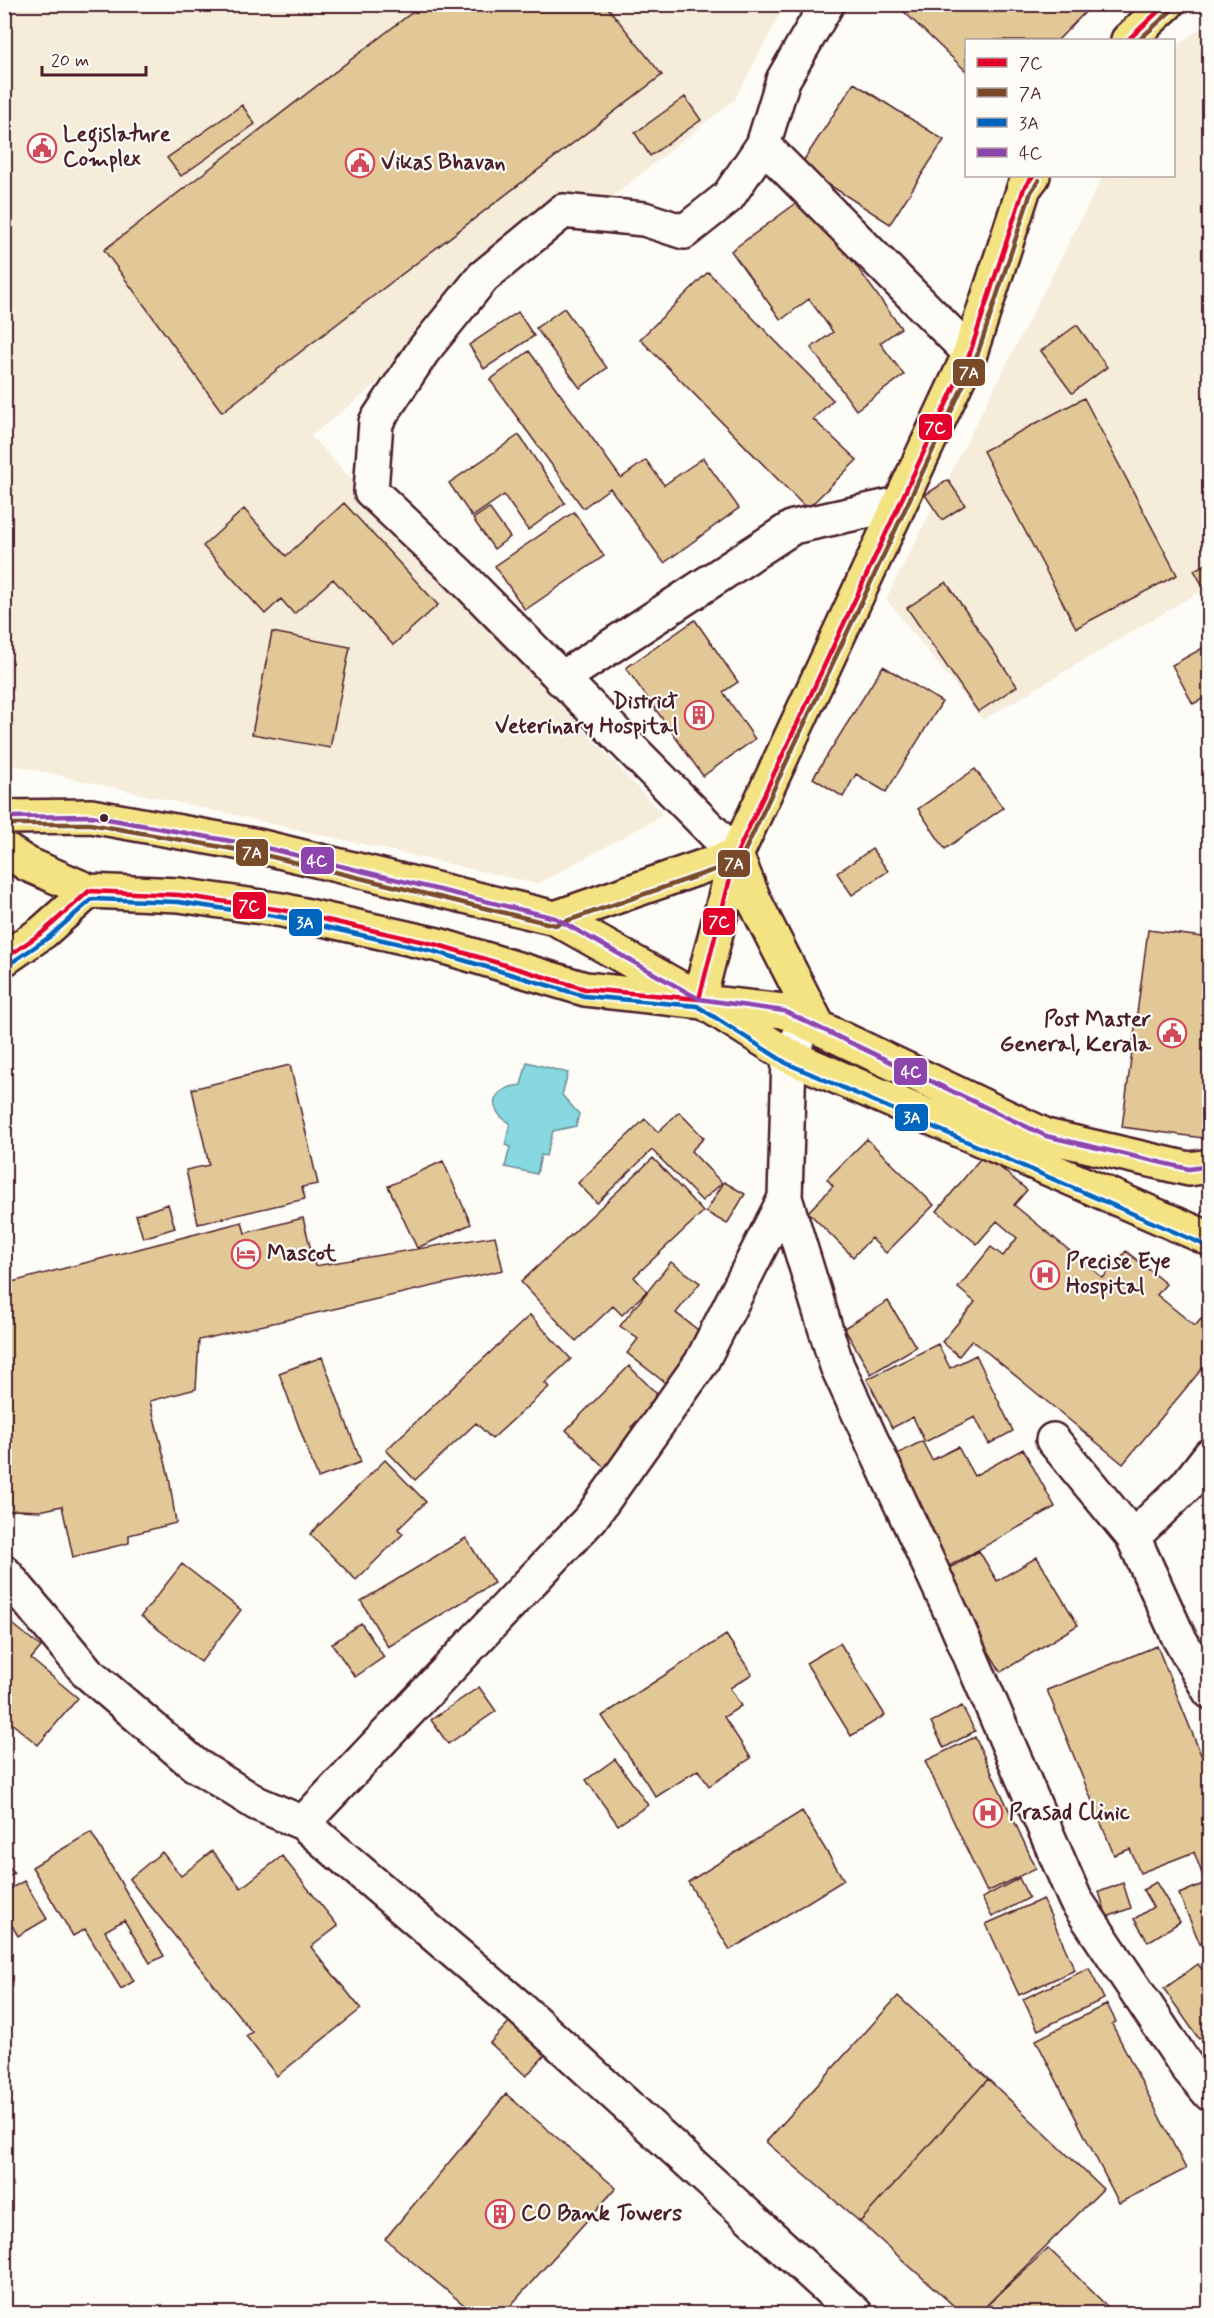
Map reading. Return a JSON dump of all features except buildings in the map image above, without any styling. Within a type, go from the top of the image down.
[{"type":"main road","points":[[1129,39],[1167,4]]},
{"type":"main road","points":[[699,999],[736,855],[970,353],[1024,188],[1032,177]]},
{"type":"main road","points":[[4,817],[91,816],[258,846],[555,918],[699,999],[789,1056],[1209,1239]]},
{"type":"main road","points":[[4,849],[27,864],[89,891],[179,895],[282,910],[438,945],[585,989],[699,999],[784,1011],[812,1022],[1046,1136],[1189,1169],[1209,1166]]},
{"type":"main road","points":[[555,918],[736,855]]},
{"type":"main road","points":[[736,855],[755,902],[812,1022]]},
{"type":"main road","points":[[4,958],[43,932],[89,891]]},
{"type":"street","points":[[736,855],[459,574],[371,490],[376,422],[423,351],[483,277],[563,211],[644,219],[684,232],[728,197],[763,145],[783,80],[827,4]]},
{"type":"street","points":[[763,145],[970,353]]},
{"type":"street","points":[[561,680],[793,527],[898,504]]},
{"type":"street","points":[[812,1022],[789,1056],[785,1198],[837,1366],[956,1623],[1075,1899],[1187,2067],[1209,2094]]},
{"type":"street","points":[[303,1823],[591,1518],[701,1364],[785,1198]]},
{"type":"street","points":[[1053,1440],[1133,1537],[1179,1638],[1209,1692]]},
{"type":"street","points":[[1133,1537],[1186,1486],[1209,1455]]},
{"type":"street","points":[[4,1572],[88,1673],[194,1764],[256,1803],[303,1823],[520,2007],[855,2313]]},
{"type":"shaded area","points":[[4,5],[785,5],[735,99],[311,436],[663,815],[538,884],[5,763]]},
{"type":"shaded area","points":[[1209,22],[1209,586],[983,720],[886,599],[1102,177],[1175,177],[1175,47]]},
{"type":"water","points":[[527,1062],[568,1073],[562,1095],[579,1114],[576,1126],[553,1131],[546,1156],[541,1155],[537,1174],[505,1167],[510,1147],[505,1145],[510,1123],[497,1111],[495,1105],[498,1094],[521,1085]]},
{"type":"transit line","name":"7C","points":[[1129,39],[1166,4]]},
{"type":"transit line","name":"7A","points":[[1140,39],[1172,10]]},
{"type":"transit line","name":"7C","points":[[4,959],[43,932],[89,891],[179,895],[282,910],[438,945],[585,989],[699,999],[736,855],[970,353],[1024,188],[1032,177]]},
{"type":"transit line","name":"7A","points":[[4,824],[90,824],[256,853],[555,925],[740,861],[977,356],[1031,192],[1039,180]]},
{"type":"transit line","name":"4C","points":[[4,817],[91,816],[258,846],[555,918],[699,999],[784,1011],[1046,1136],[1189,1169],[1210,1166]]},
{"type":"transit line","name":"3A","points":[[8,965],[48,938],[92,899],[178,902],[281,917],[436,952],[584,996],[697,1006],[786,1063],[1207,1246]]},
{"type":"place","name":"Legislature Complex","points":[[42,148]]},
{"type":"place","name":"Vikas Bhavan","points":[[360,163]]},
{"type":"place","name":"District Veterinary Hospital","points":[[699,715]]},
{"type":"place","name":"Post Master General, Kerala","points":[[1172,1033]]},
{"type":"place","name":"Mascot","points":[[246,1254]]},
{"type":"place","name":"Precise Eye Hospital","points":[[1045,1275]]},
{"type":"place","name":"Prasad Clinic","points":[[988,1813]]},
{"type":"place","name":"CO Bank Towers","points":[[500,2214]]}]
